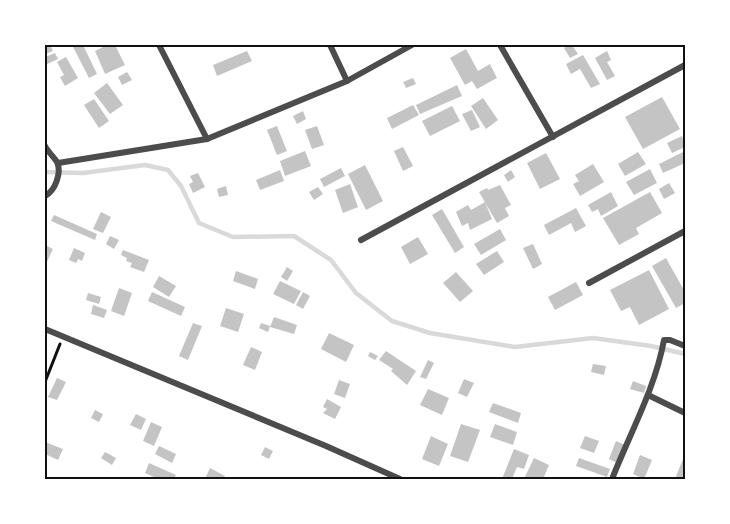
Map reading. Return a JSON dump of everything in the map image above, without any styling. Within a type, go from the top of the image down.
[{"type":"street","points":[[159,45],[207,139]]},
{"type":"street","points":[[330,45],[346,81]]},
{"type":"street","points":[[58,163],[207,139],[346,81],[412,45]]},
{"type":"street","points":[[501,45],[553,137]]},
{"type":"street","points":[[361,240],[685,65]]},
{"type":"street","points":[[45,146],[58,163],[57,184],[45,196]]},
{"type":"street","points":[[590,283],[685,231]]},
{"type":"street","points":[[45,329],[400,479]]},
{"type":"street","points":[[612,479],[660,362],[664,340],[685,346]]},
{"type":"street","points":[[648,394],[685,413]]},
{"type":"path","points":[[45,382],[62,338]]},
{"type":"building","points":[[50,45],[53,51],[45,54],[45,46]]},
{"type":"building","points":[[72,45],[83,45],[97,74],[89,78]]},
{"type":"building","points":[[107,45],[115,45],[125,65],[105,74],[95,51]]},
{"type":"building","points":[[572,45],[578,54],[570,58],[564,48]]},
{"type":"building","points":[[466,49],[478,71],[490,64],[497,78],[477,89],[472,81],[465,85],[450,58]]},
{"type":"building","points":[[247,51],[252,61],[217,76],[213,65]]},
{"type":"building","points":[[607,51],[611,60],[607,62],[615,76],[607,80],[595,58]]},
{"type":"building","points":[[55,53],[58,59],[45,65],[45,57]]},
{"type":"building","points":[[583,55],[600,84],[591,88],[580,69],[571,74],[566,64]]},
{"type":"building","points":[[66,57],[78,78],[65,86],[60,77],[64,75],[57,62]]},
{"type":"building","points":[[127,72],[132,80],[122,85],[118,77]]},
{"type":"building","points":[[413,78],[416,84],[406,88],[403,82]]},
{"type":"building","points":[[107,83],[123,105],[110,114],[94,93]]},
{"type":"building","points":[[457,85],[462,96],[420,114],[416,105]]},
{"type":"building","points":[[662,97],[680,129],[643,149],[625,117]]},
{"type":"building","points":[[483,98],[498,120],[486,129],[471,106]]},
{"type":"building","points":[[94,99],[109,121],[99,128],[84,105]]},
{"type":"building","points":[[413,105],[419,115],[392,129],[387,118]]},
{"type":"building","points":[[452,106],[460,121],[430,136],[422,121]]},
{"type":"building","points":[[472,110],[480,127],[471,131],[462,114]]},
{"type":"building","points":[[303,111],[306,119],[297,124],[293,116]]},
{"type":"building","points":[[277,126],[287,151],[277,155],[267,130]]},
{"type":"building","points":[[317,126],[324,145],[312,149],[305,130]]},
{"type":"building","points":[[682,136],[685,147],[672,153],[667,143]]},
{"type":"building","points":[[403,147],[413,166],[403,171],[394,151]]},
{"type":"building","points":[[305,151],[311,166],[285,176],[280,161]]},
{"type":"building","points":[[685,151],[685,163],[663,173],[659,164]]},
{"type":"building","points":[[638,152],[646,164],[625,176],[618,164]]},
{"type":"building","points":[[546,153],[560,179],[540,189],[527,163]]},
{"type":"building","points":[[593,164],[604,182],[580,196],[573,184],[579,181],[575,175]]},
{"type":"building","points":[[365,165],[383,201],[366,210],[348,174]]},
{"type":"building","points":[[341,168],[345,176],[324,187],[320,179]]},
{"type":"building","points":[[650,169],[657,183],[634,195],[626,182]]},
{"type":"building","points":[[280,170],[284,181],[260,190],[256,180]]},
{"type":"building","points":[[511,170],[515,177],[508,182],[504,175]]},
{"type":"building","points":[[198,173],[205,187],[193,193],[189,184],[193,182],[190,176]]},
{"type":"building","points":[[669,183],[675,193],[664,199],[659,189]]},
{"type":"building","points":[[350,184],[358,207],[343,213],[335,190]]},
{"type":"building","points":[[500,185],[511,205],[505,208],[509,216],[497,223],[479,192]]},
{"type":"building","points":[[226,186],[228,195],[219,197],[217,189]]},
{"type":"building","points":[[318,187],[323,194],[314,200],[309,192]]},
{"type":"building","points":[[611,192],[618,206],[601,216],[598,209],[592,212],[588,205]]},
{"type":"building","points":[[650,192],[662,213],[636,228],[639,234],[619,245],[603,218]]},
{"type":"building","points":[[485,202],[492,219],[470,230],[468,223],[462,226],[456,212],[468,205],[471,210]]},
{"type":"building","points":[[576,208],[586,226],[575,232],[571,223],[549,235],[544,225]]},
{"type":"building","points":[[442,209],[464,247],[455,253],[432,215]]},
{"type":"building","points":[[101,212],[111,217],[103,233],[93,229]]},
{"type":"building","points":[[54,215],[97,234],[95,240],[51,221]]},
{"type":"building","points":[[500,229],[506,240],[481,255],[474,244]]},
{"type":"building","points":[[110,236],[119,240],[114,249],[106,244]]},
{"type":"building","points":[[418,237],[428,254],[410,264],[401,247]]},
{"type":"building","points":[[533,244],[542,264],[533,269],[523,248]]},
{"type":"building","points":[[47,246],[53,249],[45,266],[45,251]]},
{"type":"building","points":[[74,248],[85,253],[82,261],[78,259],[76,263],[69,260]]},
{"type":"building","points":[[123,250],[149,260],[144,272],[130,267],[132,263],[126,261],[127,258],[121,255]]},
{"type":"building","points":[[497,251],[504,262],[484,275],[476,264]]},
{"type":"building","points":[[666,258],[685,292],[685,303],[676,308],[652,266]]},
{"type":"building","points":[[287,267],[293,271],[287,281],[281,277]]},
{"type":"building","points":[[649,270],[669,309],[639,325],[630,307],[621,311],[610,290]]},
{"type":"building","points":[[236,271],[258,279],[255,289],[233,281]]},
{"type":"building","points":[[456,272],[473,291],[460,302],[443,283]]},
{"type":"building","points":[[159,276],[176,286],[169,297],[153,287]]},
{"type":"building","points":[[280,281],[301,291],[294,304],[273,294]]},
{"type":"building","points":[[576,282],[583,295],[555,310],[548,297]]},
{"type":"building","points":[[119,288],[132,293],[124,316],[111,311]]},
{"type":"building","points":[[152,292],[185,307],[181,316],[148,301]]},
{"type":"building","points":[[303,292],[310,296],[303,309],[296,305]]},
{"type":"building","points":[[88,293],[101,297],[99,304],[86,300]]},
{"type":"building","points":[[93,305],[107,310],[104,318],[91,314]]},
{"type":"building","points":[[226,308],[244,314],[238,332],[220,326]]},
{"type":"building","points":[[274,317],[297,325],[294,334],[270,327]]},
{"type":"building","points":[[193,323],[202,326],[188,360],[179,356]]},
{"type":"building","points":[[261,323],[270,326],[268,332],[259,328]]},
{"type":"building","points":[[329,333],[354,345],[346,362],[321,349]]},
{"type":"building","points":[[251,347],[262,352],[255,370],[243,365]]},
{"type":"building","points":[[386,351],[416,371],[407,385],[391,371],[393,369],[379,360]]},
{"type":"building","points":[[370,352],[378,356],[375,360],[368,356]]},
{"type":"building","points":[[428,360],[434,363],[426,379],[420,377]]},
{"type":"building","points":[[593,364],[606,366],[604,375],[591,372]]},
{"type":"building","points":[[57,378],[66,382],[57,400],[48,397]]},
{"type":"building","points":[[464,379],[474,383],[467,397],[458,393]]},
{"type":"building","points":[[339,380],[350,384],[345,398],[334,394]]},
{"type":"building","points":[[633,381],[646,386],[644,393],[630,389]]},
{"type":"building","points":[[428,389],[449,398],[442,415],[420,405]]},
{"type":"building","points":[[327,399],[341,407],[335,419],[323,413],[327,409],[323,407]]},
{"type":"building","points":[[493,403],[521,413],[518,423],[489,412]]},
{"type":"building","points":[[95,410],[103,414],[99,422],[91,418]]},
{"type":"building","points":[[136,414],[146,419],[141,430],[130,425]]},
{"type":"building","points":[[151,422],[162,427],[154,446],[143,441]]},
{"type":"building","points":[[461,424],[480,430],[468,462],[450,456]]},
{"type":"building","points":[[495,424],[517,432],[513,445],[490,437]]},
{"type":"building","points":[[431,436],[448,444],[439,466],[422,459]]},
{"type":"building","points":[[585,436],[599,441],[594,453],[580,448]]},
{"type":"building","points":[[616,441],[625,445],[617,463],[609,459]]},
{"type":"building","points":[[45,442],[63,449],[58,460],[45,454]]},
{"type":"building","points":[[159,446],[176,454],[172,463],[155,454]]},
{"type":"building","points":[[265,447],[273,451],[269,459],[261,455]]},
{"type":"building","points":[[514,449],[529,455],[524,469],[517,467],[512,479],[502,479]]},
{"type":"building","points":[[105,452],[116,458],[112,465],[101,458]]},
{"type":"building","points":[[685,454],[685,479],[675,479]]},
{"type":"building","points":[[640,455],[652,460],[644,479],[633,474]]},
{"type":"building","points":[[534,458],[549,465],[543,479],[524,479]]},
{"type":"building","points":[[579,458],[610,469],[607,477],[576,466]]},
{"type":"building","points":[[149,463],[176,475],[174,479],[158,479],[145,473]]},
{"type":"building","points":[[210,468],[225,476],[223,479],[205,479]]},
{"type":"waterway","points":[[45,172],[83,173],[145,165],[168,170],[181,186],[199,223],[233,237],[294,236],[331,260],[356,293],[392,321],[430,333],[515,347],[593,338],[651,346],[685,354]]}]
